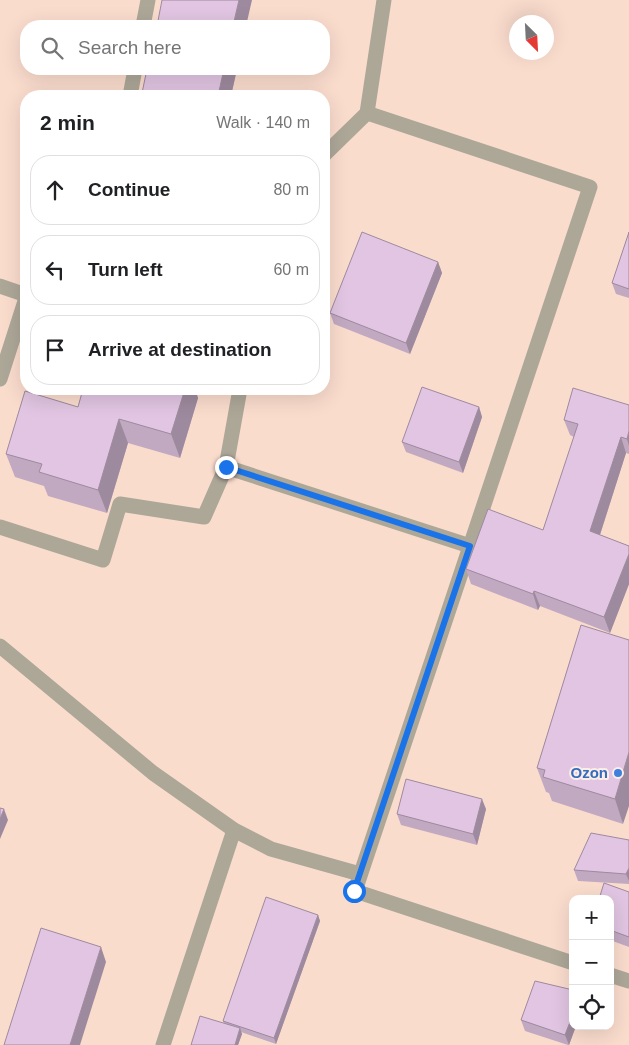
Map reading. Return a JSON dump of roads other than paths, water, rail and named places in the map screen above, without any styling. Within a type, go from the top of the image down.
[{"type":"lane","points":[[144,20],[148,0]]},
{"type":"lane","points":[[330,149],[367,113],[384,0]]},
{"type":"lane","points":[[131,90],[134,75]]},
{"type":"lane","points":[[367,113],[590,186],[354,891],[569,962]]},
{"type":"lane","points":[[0,286],[20,294]]},
{"type":"lane","points":[[0,379],[20,315]]},
{"type":"lane","points":[[0,527],[103,560],[120,504],[204,517],[226,467],[239,395]]},
{"type":"lane","points":[[226,467],[470,546]]},
{"type":"lane","points":[[0,646],[153,773],[234,830],[271,849],[360,874]]},
{"type":"lane","points":[[163,1045],[234,830]]},
{"type":"lane","points":[[614,976],[629,981]]},
{"type":"place","name":"Ozon","points":[[618,773]]}]
